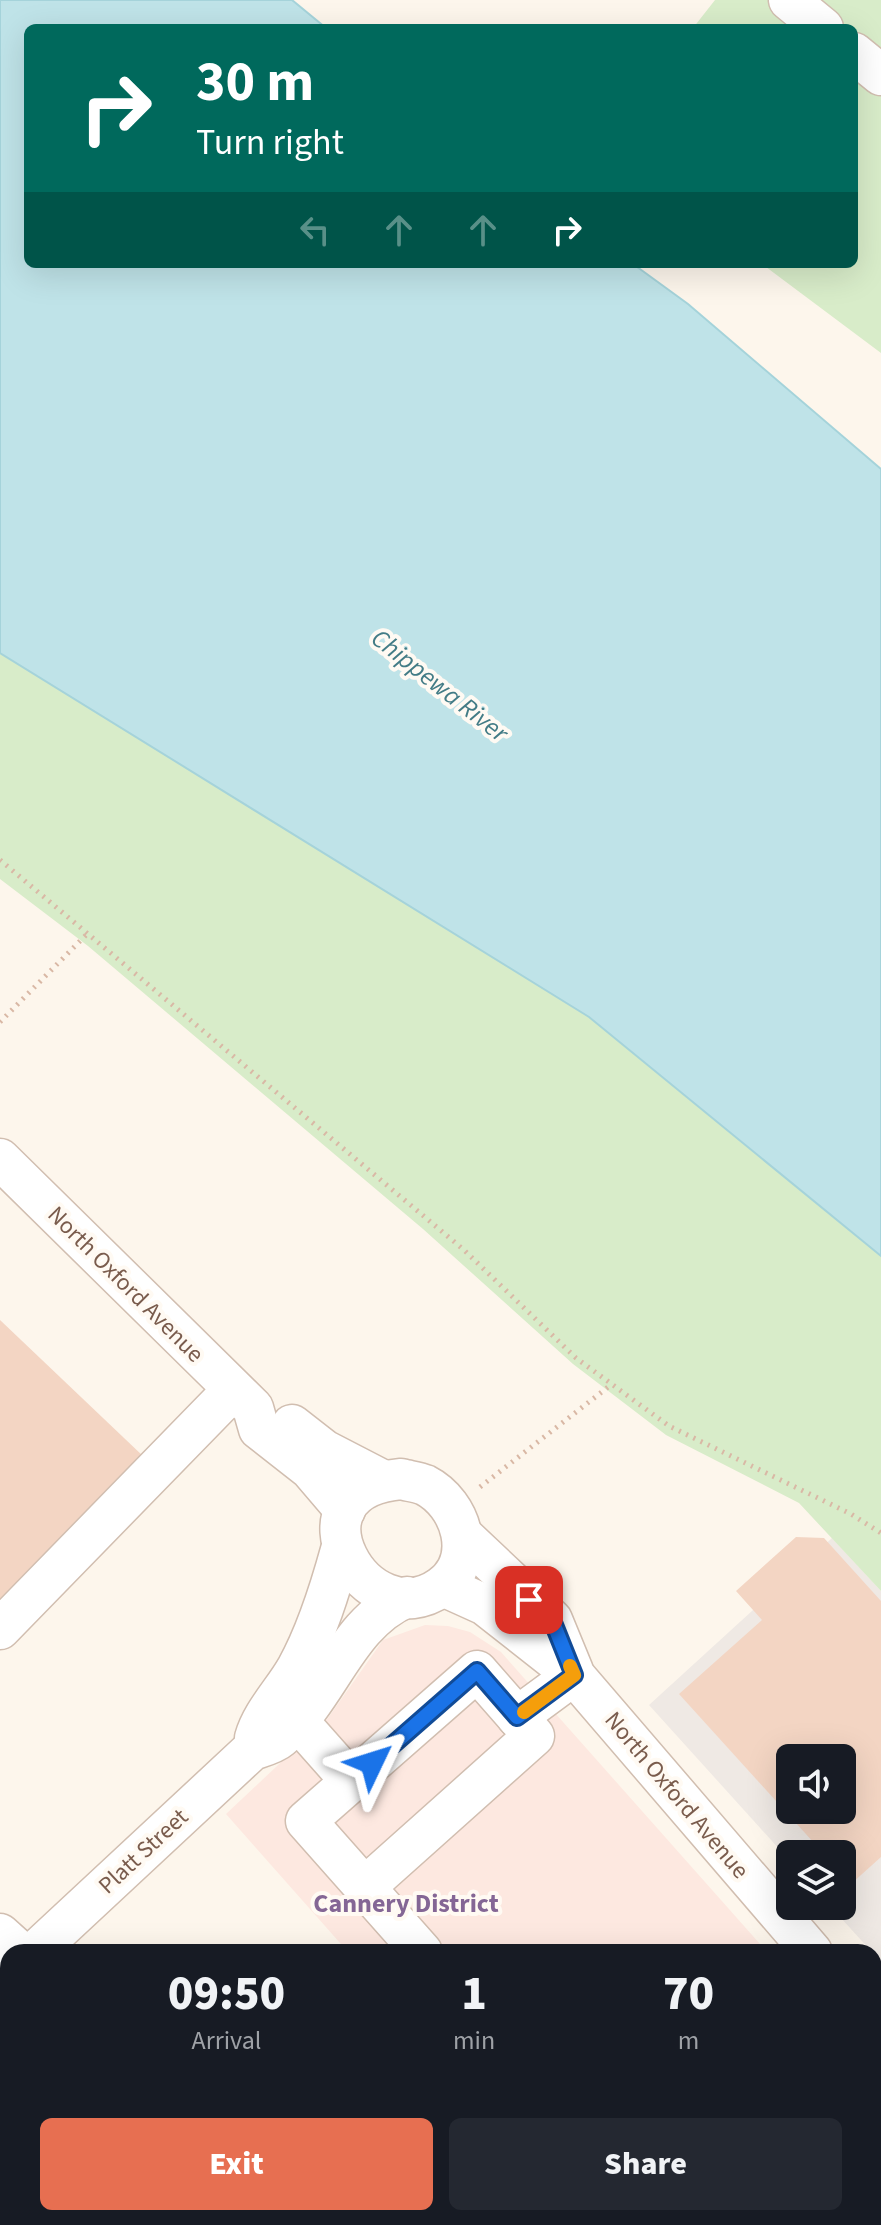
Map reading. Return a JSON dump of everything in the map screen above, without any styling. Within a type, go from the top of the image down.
[{"type":"street","points":[[789,0],[818,24]]},
{"type":"street","points":[[858,56],[881,75]]},
{"type":"street","name":"North Oxford Avenue","points":[[0,1159],[243,1399],[259,1429],[310,1469],[345,1510]]},
{"type":"street","points":[[0,1629],[243,1399]]},
{"type":"street","name":"North Oxford Avenue","points":[[243,1399],[274,1411],[324,1450],[382,1480]]},
{"type":"street","points":[[401,1479],[424,1485],[443,1499],[463,1536],[463,1557],[455,1574],[425,1591],[387,1593],[350,1566],[341,1550],[340,1523],[345,1510],[367,1488],[382,1480],[401,1479]]},
{"type":"street","name":"North Oxford Avenue","points":[[463,1536],[552,1620],[574,1675]]},
{"type":"street","name":"Platt Street","points":[[252,1750],[259,1725],[299,1664],[330,1591],[341,1550]]},
{"type":"street","name":"North Oxford Avenue","points":[[425,1591],[485,1605],[574,1675],[805,1944]]},
{"type":"street","name":"Platt Street","points":[[47,1944],[252,1750],[279,1740],[366,1625],[386,1606],[425,1591]]},
{"type":"street","points":[[365,1887],[534,1736],[477,1671],[306,1821],[415,1944]]},
{"type":"street","points":[[517,1717],[574,1675]]},
{"type":"street","points":[[296,1719],[351,1781]]},
{"type":"street","points":[[0,1934],[31,1944]]},
{"type":"path","points":[[0,860],[464,1250],[576,1358],[669,1426],[851,1514],[881,1533]]},
{"type":"path","points":[[0,1022],[87,934]]},
{"type":"path","points":[[474,1492],[612,1384]]},
{"type":"shaded area","points":[[832,1538],[881,1591],[881,1944],[865,1944],[843,1920],[856,1920],[856,1840],[776,1840],[776,1846],[649,1705]]},
{"type":"shaded area","points":[[425,1625],[448,1626],[470,1632],[501,1652],[760,1944],[341,1944],[226,1814],[328,1718],[383,1640]]},
{"type":"green space","points":[[715,0],[881,0],[881,353],[767,268],[858,268],[858,24],[696,24]]},
{"type":"green space","points":[[0,653],[589,1017],[881,1256],[881,1591],[799,1503],[666,1435],[573,1364],[423,1229],[88,946],[0,879]]},
{"type":"water","name":"Chippewa River","points":[[0,0],[292,0],[321,24],[24,24],[24,268],[638,268],[688,304],[881,469],[881,1256],[589,1017],[0,653]]},
{"type":"building","points":[[0,1320],[144,1457],[0,1607]]},
{"type":"building","points":[[796,1537],[824,1538],[881,1601],[881,1857],[856,1880],[856,1840],[811,1840],[797,1824],[856,1824],[856,1744],[776,1744],[776,1801],[679,1694],[762,1620],[736,1591]]},
{"type":"slow traffic","points":[[524,1712],[574,1675],[570,1666]]},
{"type":"district","name":"Cannery District","points":[[406,1903]]},
{"type":"route","points":[[372,1763],[477,1671],[517,1717],[574,1675],[552,1620],[529,1600]]}]
